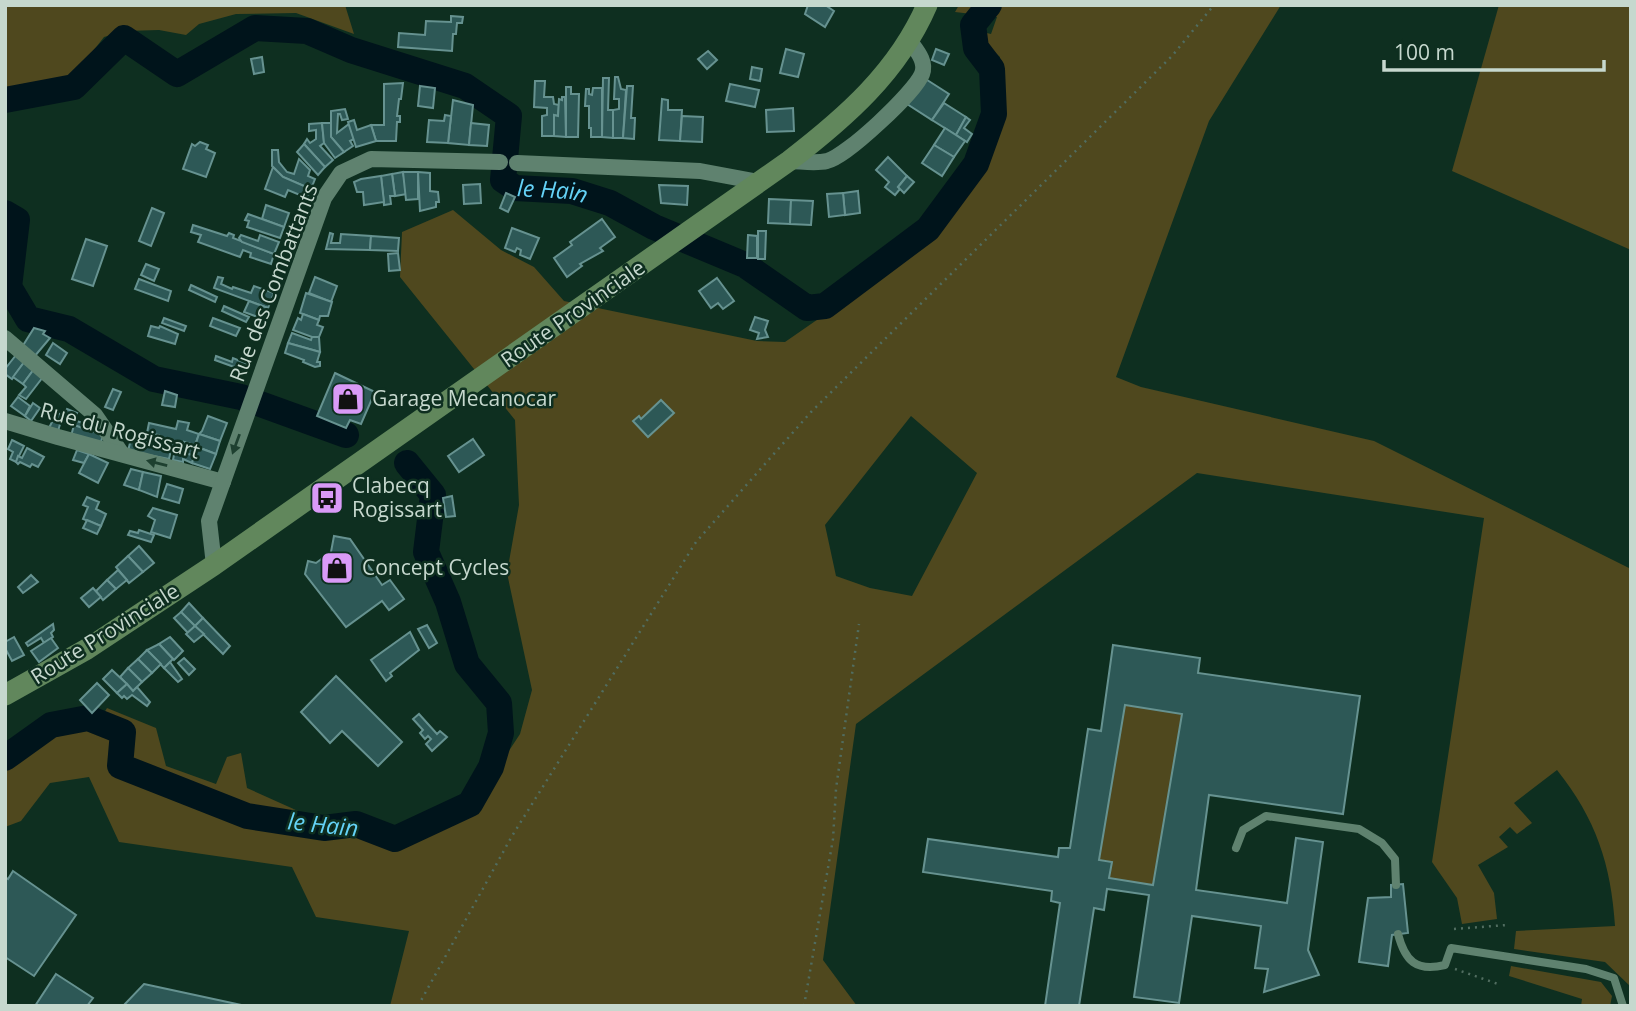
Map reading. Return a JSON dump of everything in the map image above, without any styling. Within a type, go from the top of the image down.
[{"type":"main road","name":"Route Provinciale","points":[[5,695],[88,649],[214,565],[789,161],[829,131],[887,72],[909,40],[927,5]]},
{"type":"street","points":[[789,161],[827,162],[845,151],[893,110],[923,73],[923,60],[909,40]]},
{"type":"street","name":"Rue des Combattants","points":[[214,565],[209,521],[324,198],[341,173],[370,159],[500,162]]},
{"type":"street","points":[[517,163],[700,171],[759,182]]},
{"type":"street","points":[[5,338],[95,415],[122,454]]},
{"type":"street","name":"Rue du Rogissart","points":[[5,421],[223,482]]},
{"type":"lane","points":[[1236,848],[1243,830],[1266,816],[1359,829],[1382,843],[1395,859],[1396,885]]},
{"type":"lane","points":[[1398,934],[1403,953],[1420,966],[1433,968],[1445,965],[1451,948],[1586,969],[1614,978],[1623,1006]]},
{"type":"path","points":[[418,1006],[512,835],[696,542],[811,412],[1172,56],[1214,5]]},
{"type":"path","points":[[804,1006],[833,839],[836,789],[859,624]]},
{"type":"path","points":[[1454,929],[1507,925]]},
{"type":"path","points":[[1445,965],[1498,984]]},
{"type":"shaded area","points":[[5,5],[345,5],[354,34],[296,13],[236,14],[199,24],[186,35],[159,30],[125,31],[104,37],[80,68],[62,82],[27,83],[5,89]]},
{"type":"shaded area","points":[[959,5],[1281,5],[1209,121],[1116,377],[1141,387],[1374,441],[1631,569],[1631,987],[1605,962],[1514,949],[1516,931],[1615,926],[1610,882],[1599,843],[1582,806],[1557,770],[1514,803],[1532,823],[1517,834],[1510,827],[1499,837],[1508,847],[1478,865],[1494,893],[1497,919],[1462,924],[1457,898],[1432,862],[1484,518],[1197,473],[856,724],[823,960],[857,1006],[390,1006],[409,931],[316,917],[292,867],[119,842],[89,777],[50,783],[21,821],[5,827],[5,765],[50,738],[95,728],[107,708],[156,728],[166,766],[216,784],[227,757],[241,753],[247,788],[307,815],[326,838],[344,830],[385,844],[416,840],[464,819],[520,734],[532,690],[507,573],[519,505],[515,420],[400,277],[402,232],[453,210],[501,250],[534,267],[564,301],[757,341],[785,342],[902,261],[999,127],[1000,57],[969,29],[991,34],[997,17],[955,12]],"holes":[[[911,416],[977,473],[912,596],[870,588],[836,576],[825,525]]]},
{"type":"shaded area","points":[[1499,5],[1631,5],[1631,250],[1452,171]]},
{"type":"shaded area","points":[[1125,705],[1182,714],[1153,885],[1109,878],[1111,862],[1099,860]]},
{"type":"shaded area","points":[[1511,966],[1601,982],[1612,996],[1610,1006],[1581,1006],[1582,999],[1509,976]]},
{"type":"building","points":[[808,5],[825,5],[834,11],[825,27],[805,14]]},
{"type":"building","points":[[451,16],[463,17],[462,23],[457,23],[456,34],[453,34],[452,51],[398,47],[399,33],[425,35],[426,21],[451,22]]},
{"type":"building","points":[[786,49],[804,54],[798,77],[780,73]]},
{"type":"building","points":[[936,49],[949,54],[944,65],[932,60]]},
{"type":"building","points":[[708,51],[717,60],[707,69],[698,59]]},
{"type":"building","points":[[262,57],[264,72],[254,74],[251,59]]},
{"type":"building","points":[[752,67],[762,69],[760,81],[750,79]]},
{"type":"building","points":[[615,77],[618,77],[621,89],[626,90],[623,138],[613,138],[613,110],[619,109],[619,99],[614,99]]},
{"type":"building","points":[[603,78],[609,78],[608,110],[613,110],[613,138],[602,137]]},
{"type":"building","points":[[924,78],[949,94],[932,120],[907,104]]},
{"type":"building","points":[[535,81],[545,81],[544,97],[553,97],[554,104],[559,105],[558,116],[554,115],[554,136],[542,136],[542,116],[547,115],[547,108],[534,107]]},
{"type":"building","points":[[403,83],[396,141],[376,141],[371,125],[384,125],[384,84]]},
{"type":"building","points":[[730,84],[759,90],[755,107],[726,101]]},
{"type":"building","points":[[420,86],[435,88],[433,108],[418,106]]},
{"type":"building","points":[[627,86],[633,86],[631,118],[635,118],[634,139],[623,138]]},
{"type":"building","points":[[566,87],[571,87],[571,94],[579,94],[578,137],[566,137]]},
{"type":"building","points":[[593,88],[602,88],[602,137],[591,137],[589,128],[589,106],[585,106],[586,89],[589,89],[589,94],[592,95]]},
{"type":"building","points":[[562,97],[565,97],[566,137],[554,136],[554,115],[558,116],[559,99],[562,100]]},
{"type":"building","points":[[662,99],[668,100],[668,110],[682,110],[680,141],[659,140]]},
{"type":"building","points":[[453,100],[473,105],[469,145],[448,143]]},
{"type":"building","points":[[944,103],[966,117],[956,135],[932,120]]},
{"type":"building","points":[[793,108],[794,131],[767,132],[766,110]]},
{"type":"building","points":[[345,109],[348,119],[342,120],[338,114],[337,133],[349,124],[354,139],[350,141],[353,146],[344,152],[331,137],[331,111]]},
{"type":"building","points":[[445,115],[451,116],[448,143],[427,142],[429,120],[444,121]]},
{"type":"building","points":[[682,116],[703,117],[702,142],[680,141]]},
{"type":"building","points":[[966,117],[970,120],[964,128],[972,134],[967,142],[956,135]]},
{"type":"building","points":[[354,120],[357,130],[371,125],[376,141],[356,147],[348,122]]},
{"type":"building","points":[[322,123],[324,143],[320,146],[333,160],[325,167],[304,144],[307,139],[310,143],[316,139],[316,130],[309,131],[309,124]]},
{"type":"building","points":[[322,123],[331,123],[331,137],[344,152],[335,158],[324,143]]},
{"type":"building","points":[[471,123],[489,125],[487,146],[469,145]]},
{"type":"building","points":[[945,128],[965,141],[954,157],[934,145]]},
{"type":"building","points":[[200,142],[208,145],[206,149],[215,153],[206,177],[183,169],[192,144],[195,146]]},
{"type":"building","points":[[304,144],[325,167],[318,175],[297,152]]},
{"type":"building","points":[[934,145],[954,157],[942,176],[922,163]]},
{"type":"building","points":[[272,150],[278,150],[279,162],[287,172],[294,174],[299,159],[310,170],[308,176],[315,179],[311,189],[283,177],[272,166]]},
{"type":"building","points":[[888,157],[907,176],[895,195],[885,187],[889,182],[876,170]]},
{"type":"building","points":[[273,167],[283,177],[311,189],[307,198],[288,190],[285,197],[265,189]]},
{"type":"building","points":[[403,172],[407,194],[395,196],[392,174]]},
{"type":"building","points":[[403,172],[418,172],[418,199],[406,200]]},
{"type":"building","points":[[418,172],[430,173],[430,191],[438,192],[439,202],[436,202],[436,207],[420,211]]},
{"type":"building","points":[[392,174],[395,196],[390,196],[391,204],[384,205],[381,176]]},
{"type":"building","points":[[381,176],[384,202],[364,205],[363,192],[357,192],[354,182]]},
{"type":"building","points":[[907,176],[914,182],[904,193],[898,187]]},
{"type":"building","points":[[480,184],[481,203],[464,204],[463,185]]},
{"type":"building","points":[[659,185],[688,186],[687,205],[661,203]]},
{"type":"building","points":[[858,191],[860,213],[845,215],[843,193]]},
{"type":"building","points":[[506,193],[515,197],[508,212],[500,208]]},
{"type":"building","points":[[843,193],[845,215],[829,217],[827,194]]},
{"type":"building","points":[[769,199],[791,200],[790,224],[768,223]]},
{"type":"building","points":[[791,200],[813,201],[811,225],[790,224]]},
{"type":"building","points":[[266,205],[289,213],[284,227],[262,219]]},
{"type":"building","points":[[152,208],[164,213],[151,246],[139,241]]},
{"type":"building","points":[[248,214],[284,227],[280,238],[247,227],[249,221],[245,220]]},
{"type":"building","points":[[602,219],[615,237],[600,248],[603,251],[580,264],[582,266],[567,277],[554,258],[572,245],[570,242]]},
{"type":"building","points":[[193,225],[227,236],[229,233],[234,235],[233,238],[274,254],[271,264],[250,257],[251,253],[243,250],[240,257],[198,242],[201,235],[191,232]]},
{"type":"building","points":[[512,228],[539,238],[530,259],[520,255],[521,250],[517,248],[515,252],[505,248]]},
{"type":"building","points":[[758,231],[766,231],[765,259],[758,259]]},
{"type":"building","points":[[330,233],[333,234],[331,243],[340,243],[341,234],[371,236],[370,250],[326,249]]},
{"type":"building","points":[[241,235],[258,241],[260,235],[279,242],[274,254],[242,242],[239,238]]},
{"type":"building","points":[[748,235],[757,236],[757,258],[747,258]]},
{"type":"building","points":[[371,236],[399,238],[398,251],[370,250]]},
{"type":"building","points":[[86,239],[107,246],[93,286],[72,279]]},
{"type":"building","points":[[398,253],[400,270],[389,271],[388,254]]},
{"type":"building","points":[[146,264],[159,269],[154,281],[141,275]]},
{"type":"building","points":[[218,277],[223,278],[221,284],[232,289],[233,287],[251,293],[254,286],[274,293],[268,308],[214,288]]},
{"type":"building","points":[[315,277],[337,286],[331,302],[309,293]]},
{"type":"building","points":[[717,278],[734,301],[723,309],[718,303],[711,308],[699,291]]},
{"type":"building","points":[[139,279],[171,291],[168,301],[135,289]]},
{"type":"building","points":[[191,285],[217,297],[215,302],[189,290]]},
{"type":"building","points":[[306,293],[332,302],[328,316],[320,316],[319,320],[300,313]]},
{"type":"building","points":[[249,301],[268,308],[263,319],[244,312]]},
{"type":"building","points":[[224,306],[249,317],[246,322],[222,311]]},
{"type":"building","points":[[303,314],[319,320],[317,325],[323,327],[319,337],[293,330],[298,318],[301,320]]},
{"type":"building","points":[[755,317],[768,321],[765,330],[768,337],[757,339],[759,333],[750,330]]},
{"type":"building","points":[[164,318],[186,326],[184,331],[162,323]]},
{"type":"building","points":[[213,318],[240,328],[236,336],[210,326]]},
{"type":"building","points":[[151,326],[160,326],[178,334],[175,344],[148,336]]},
{"type":"building","points":[[34,328],[45,331],[43,334],[50,338],[34,357],[22,347]]},
{"type":"building","points":[[292,333],[311,340],[312,337],[319,337],[320,352],[288,343]]},
{"type":"building","points":[[53,343],[67,353],[60,364],[46,355]]},
{"type":"building","points":[[288,343],[320,352],[317,362],[320,362],[320,366],[315,367],[285,353]]},
{"type":"building","points":[[16,355],[25,361],[12,379],[5,374],[5,369]]},
{"type":"building","points":[[216,356],[232,362],[233,358],[248,364],[245,371],[215,360]]},
{"type":"building","points":[[25,361],[34,369],[23,384],[13,377]]},
{"type":"building","points":[[34,369],[43,377],[26,399],[19,395]]},
{"type":"building","name":"Garage Mecanocar","points":[[335,373],[375,392],[361,424],[350,420],[346,428],[317,416]]},
{"type":"building","points":[[113,389],[121,392],[113,410],[105,407]]},
{"type":"building","points":[[165,391],[177,395],[175,407],[162,405]]},
{"type":"building","points":[[18,397],[30,406],[25,416],[11,406]]},
{"type":"building","points":[[661,400],[674,413],[648,437],[633,421],[639,416],[641,419]]},
{"type":"building","points":[[33,403],[40,408],[31,421],[25,416]]},
{"type":"building","points":[[67,409],[77,413],[73,420],[83,423],[81,428],[61,421],[58,431],[49,428],[57,412],[63,417]]},
{"type":"building","points":[[208,416],[227,423],[220,441],[199,434]]},
{"type":"building","points":[[178,421],[189,423],[187,430],[199,434],[195,445],[184,442],[184,446],[147,433],[149,423],[176,429]]},
{"type":"building","points":[[74,425],[103,435],[100,445],[71,436]]},
{"type":"building","points":[[199,434],[220,441],[216,454],[195,446]]},
{"type":"building","points":[[158,438],[173,441],[169,459],[128,451],[131,439],[157,444]]},
{"type":"building","points":[[473,439],[484,455],[459,472],[448,456]]},
{"type":"building","points":[[12,440],[24,446],[16,462],[10,459],[13,452],[8,449]]},
{"type":"building","points":[[184,442],[197,447],[194,456],[183,452]]},
{"type":"building","points":[[176,444],[184,446],[183,452],[194,456],[192,463],[183,459],[183,462],[173,460]]},
{"type":"building","points":[[197,447],[216,454],[210,469],[192,463]]},
{"type":"building","points":[[27,448],[44,457],[38,467],[16,462],[18,456],[22,458]]},
{"type":"building","points":[[77,450],[89,454],[84,463],[73,460]]},
{"type":"building","points":[[89,454],[108,463],[98,483],[79,473]]},
{"type":"building","points":[[131,469],[143,472],[139,490],[124,485]]},
{"type":"building","points":[[143,472],[161,476],[157,497],[139,490]]},
{"type":"building","points":[[167,484],[183,489],[179,503],[162,498]]},
{"type":"building","points":[[452,496],[455,516],[446,517],[443,498]]},
{"type":"building","points":[[87,497],[99,502],[96,509],[106,514],[101,526],[83,519],[88,507],[83,505]]},
{"type":"building","points":[[153,508],[177,515],[170,538],[151,532],[155,520],[148,516]]},
{"type":"building","points":[[87,520],[101,526],[97,534],[83,528]]},
{"type":"building","points":[[139,530],[154,535],[151,542],[128,535],[130,531],[138,533]]},
{"type":"building","points":[[334,536],[350,539],[382,585],[390,580],[404,599],[389,610],[382,601],[346,627],[305,574],[308,561],[316,563],[331,552]]},
{"type":"building","points":[[139,546],[154,563],[143,572],[128,556]]},
{"type":"building","points":[[128,556],[143,572],[129,583],[116,567]]},
{"type":"building","points":[[118,570],[127,580],[116,589],[107,580]]},
{"type":"building","points":[[31,575],[38,582],[23,593],[18,587]]},
{"type":"building","points":[[107,580],[116,589],[103,600],[96,591]]},
{"type":"building","points":[[93,588],[101,597],[89,607],[81,598]]},
{"type":"building","points":[[189,603],[203,618],[195,626],[181,612]]},
{"type":"building","points":[[181,612],[195,626],[188,633],[174,618]]},
{"type":"building","points":[[203,618],[230,646],[223,654],[195,626]]},
{"type":"building","points":[[53,624],[53,637],[44,643],[41,638],[28,646],[26,643]]},
{"type":"building","points":[[427,625],[437,643],[429,648],[418,629]]},
{"type":"building","points":[[195,626],[204,634],[194,642],[186,634]]},
{"type":"building","points":[[410,632],[419,650],[390,673],[392,676],[386,681],[371,660]]},
{"type":"building","points":[[14,637],[24,655],[12,661],[5,642]]},
{"type":"building","points":[[170,637],[183,651],[174,660],[159,644]]},
{"type":"building","points":[[51,638],[58,648],[39,662],[31,651]]},
{"type":"building","points":[[159,644],[173,659],[164,668],[147,650]]},
{"type":"building","points":[[1113,645],[1200,658],[1198,673],[1360,696],[1343,814],[1209,795],[1196,890],[1287,903],[1296,838],[1323,842],[1308,950],[1319,975],[1264,992],[1268,969],[1255,968],[1261,926],[1192,916],[1179,1003],[1134,997],[1149,895],[1107,889],[1104,910],[1094,908],[1079,1006],[1045,1006],[1060,903],[1051,901],[1052,891],[923,872],[928,839],[1058,857],[1059,848],[1070,848],[1088,729],[1101,731]],"holes":[[[1125,705],[1182,714],[1153,885],[1109,878],[1112,862],[1099,860]]]},
{"type":"building","points":[[147,650],[161,664],[152,673],[138,659]]},
{"type":"building","points":[[184,658],[195,669],[189,675],[178,663]]},
{"type":"building","points":[[138,659],[152,673],[142,682],[128,668]]},
{"type":"building","points":[[170,662],[182,679],[178,682],[164,668]]},
{"type":"building","points":[[128,668],[142,682],[133,691],[120,677]]},
{"type":"building","points":[[112,670],[127,684],[117,693],[103,679]]},
{"type":"building","points":[[336,676],[402,742],[378,766],[342,731],[330,743],[301,712]]},
{"type":"building","points":[[97,683],[109,695],[92,713],[80,700]]},
{"type":"building","points":[[127,684],[133,691],[137,687],[150,702],[147,706],[132,695],[127,699],[117,693]]},
{"type":"building","points":[[419,714],[437,734],[440,731],[447,737],[432,751],[426,744],[431,739],[428,736],[425,739],[420,733],[423,730],[413,719]]},
{"type":"building","points":[[13,871],[76,915],[34,976],[5,957],[5,877],[8,879]]},
{"type":"building","points":[[1403,884],[1408,933],[1392,935],[1388,966],[1359,962],[1368,898],[1391,897],[1391,885]]},
{"type":"building","points":[[56,974],[93,998],[87,1006],[35,1006]]},
{"type":"building","points":[[144,984],[246,1006],[123,1006]]},
{"type":"waterway","name":"le Hain","points":[[5,100],[74,87],[124,38],[177,74],[255,28],[307,31],[351,50],[465,86],[509,116],[503,180],[515,188],[572,191],[610,203],[654,227],[745,265],[807,308],[825,306],[928,229],[976,164],[994,114],[992,69],[976,48],[973,25],[989,5]]},
{"type":"waterway","name":"le Hain","points":[[5,213],[17,220],[9,287],[28,319],[69,329],[154,379],[241,397],[346,435]]},
{"type":"waterway","name":"le Hain","points":[[5,758],[51,725],[88,718],[123,732],[120,766],[247,816],[324,828],[356,824],[395,839],[470,804],[491,767],[501,733],[499,703],[467,664],[448,602],[426,552],[433,495],[407,463]]},
{"type":"place","name":"Garage Mecanocar","points":[[348,399]]},
{"type":"place","name":"Clabecq Rogissart","points":[[327,498]]},
{"type":"place","name":"Concept Cycles","points":[[337,568]]}]
